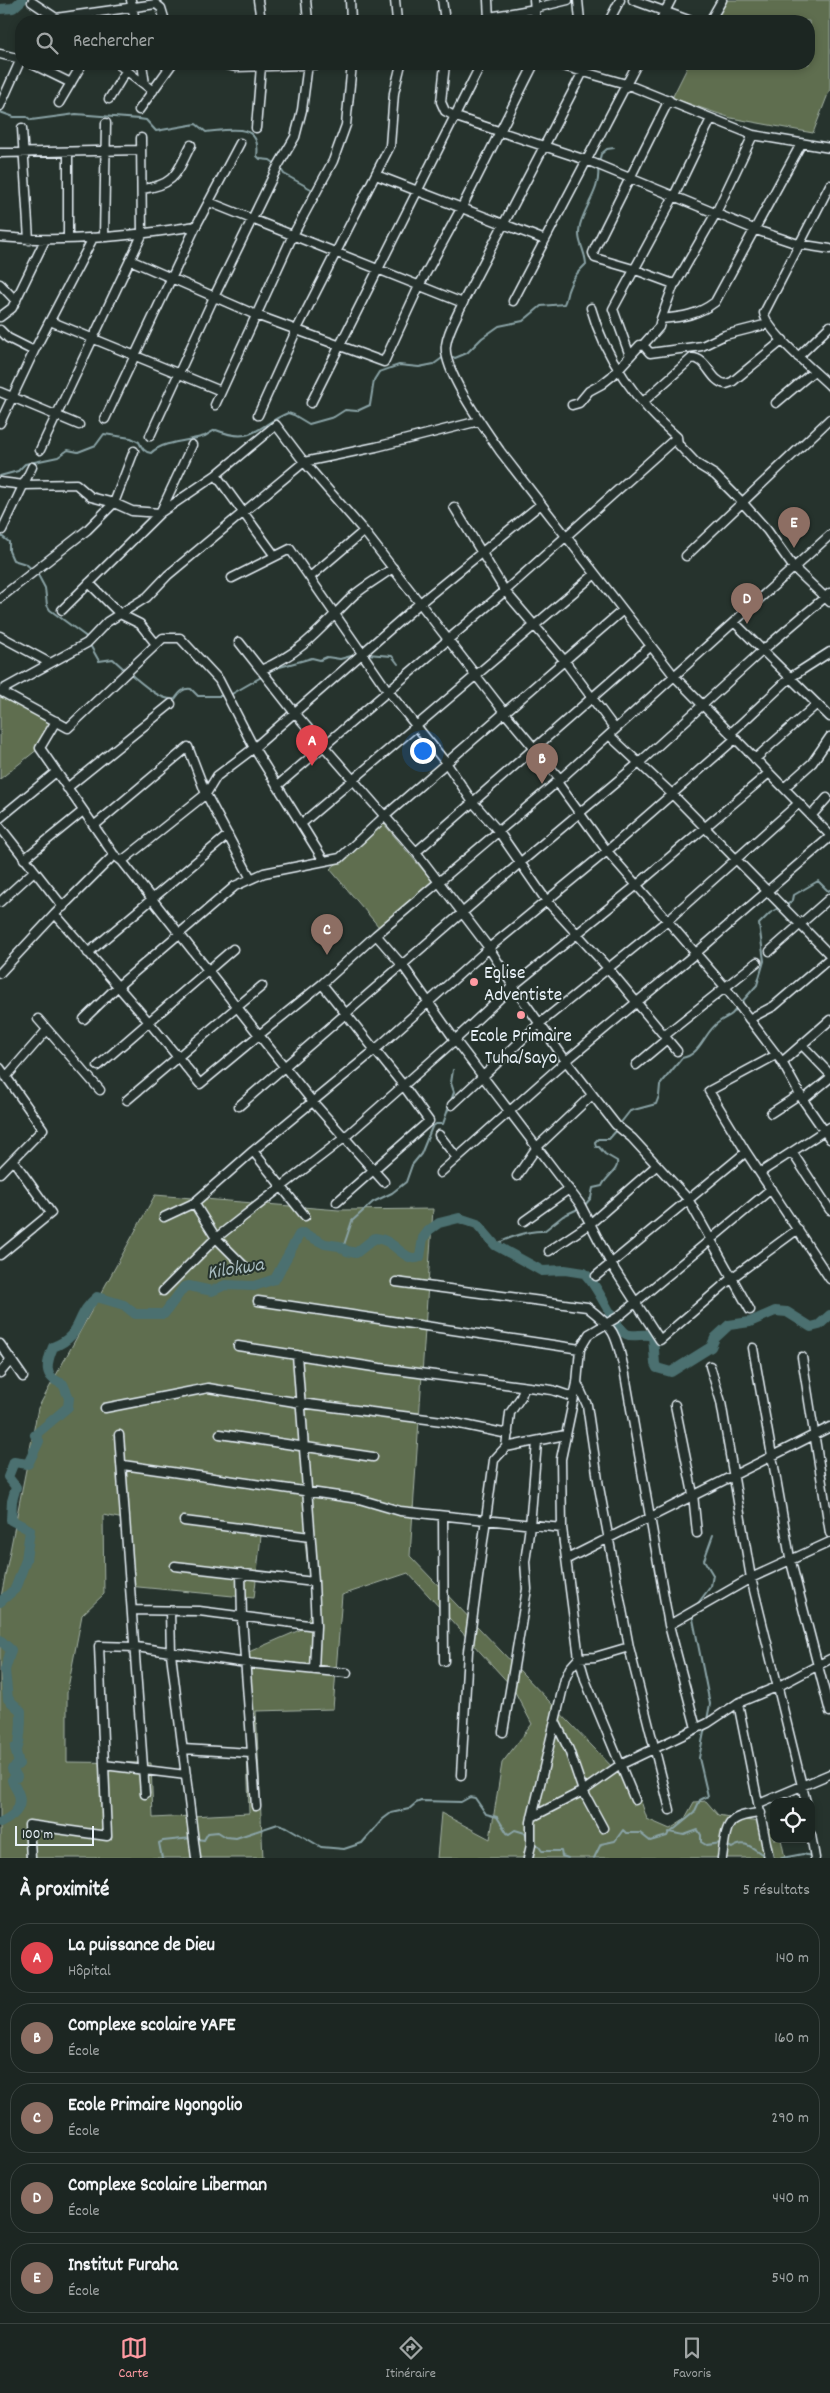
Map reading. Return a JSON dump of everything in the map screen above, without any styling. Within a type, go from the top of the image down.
[{"type":"street","points":[[258,0],[260,15]]},
{"type":"street","points":[[306,0],[307,15]]},
{"type":"street","points":[[350,0],[351,15]]},
{"type":"street","points":[[395,0],[396,15]]},
{"type":"street","points":[[442,0],[444,15]]},
{"type":"street","points":[[488,0],[489,15]]},
{"type":"street","points":[[503,15],[534,6],[568,0]]},
{"type":"street","points":[[578,0],[579,15]]},
{"type":"street","points":[[612,15],[620,0]]},
{"type":"street","points":[[634,0],[676,15]]},
{"type":"street","points":[[664,15],[672,0]]},
{"type":"street","points":[[713,15],[722,0]]},
{"type":"street","points":[[32,2],[50,15]]},
{"type":"street","points":[[80,15],[132,4],[156,4],[161,8],[163,15]]},
{"type":"street","points":[[0,54],[15,58]]},
{"type":"street","points":[[0,106],[16,70]]},
{"type":"street","points":[[44,70],[71,83]]},
{"type":"street","points":[[59,102],[79,70]]},
{"type":"street","points":[[143,70],[145,84]]},
{"type":"street","points":[[139,110],[168,70]]},
{"type":"street","points":[[256,128],[261,70]]},
{"type":"street","points":[[150,436],[214,297],[278,166],[295,137],[302,110],[307,70]]},
{"type":"street","points":[[215,405],[293,235],[333,162],[346,125],[351,70]]},
{"type":"street","points":[[258,415],[296,331],[390,146],[394,93],[400,70]]},
{"type":"street","points":[[445,70],[441,102],[446,111],[456,116],[586,160],[673,198],[756,230],[798,244],[830,249]]},
{"type":"street","points":[[311,403],[478,70]]},
{"type":"street","points":[[130,260],[172,280],[256,315],[384,362],[420,284],[462,207],[531,70]]},
{"type":"street","points":[[440,1173],[566,1061],[696,954],[830,836],[733,736],[702,707],[675,677],[479,421],[445,356],[447,337],[463,303],[583,70]]},
{"type":"street","points":[[594,70],[711,119],[753,134],[830,148]]},
{"type":"street","points":[[513,301],[634,70]]},
{"type":"street","points":[[109,99],[126,71],[154,91]]},
{"type":"street","points":[[669,100],[593,253],[595,258],[674,284]]},
{"type":"street","points":[[630,356],[613,308],[673,198],[711,119]]},
{"type":"street","points":[[104,237],[106,123]]},
{"type":"street","points":[[22,128],[29,240]]},
{"type":"street","points":[[572,405],[579,402],[589,391],[602,384],[659,327],[674,284],[678,282],[716,213],[753,134]]},
{"type":"street","points":[[40,450],[142,234],[141,138]]},
{"type":"street","points":[[142,189],[160,187],[175,176],[191,144]]},
{"type":"street","points":[[105,419],[196,226],[240,144]]},
{"type":"street","points":[[661,319],[687,316],[705,310],[715,302],[756,230],[801,144]]},
{"type":"street","points":[[0,153],[141,150]]},
{"type":"street","points":[[68,152],[68,238]]},
{"type":"street","points":[[376,175],[545,240]]},
{"type":"street","points":[[828,382],[798,357],[764,317],[765,309],[830,185]]},
{"type":"street","points":[[209,202],[420,284],[463,303]]},
{"type":"street","points":[[0,237],[29,240],[93,238],[142,234],[196,226]]},
{"type":"street","points":[[0,423],[34,351],[93,238]]},
{"type":"street","points":[[0,317],[12,308],[45,240]]},
{"type":"street","points":[[0,284],[16,301]]},
{"type":"street","points":[[239,1106],[521,862],[639,764],[763,650],[828,598],[794,568],[767,530],[742,501],[715,475],[697,464],[678,444],[677,437],[662,424],[617,370],[598,332],[591,308]]},
{"type":"street","points":[[50,321],[221,391]]},
{"type":"street","points":[[643,345],[650,353],[696,348],[725,335],[768,324]]},
{"type":"street","points":[[798,357],[830,326]]},
{"type":"street","points":[[0,330],[8,338],[34,351]]},
{"type":"street","points":[[0,344],[8,338]]},
{"type":"street","points":[[644,402],[692,358],[699,359],[716,380],[726,384],[732,382],[783,340]]},
{"type":"street","points":[[776,403],[814,371]]},
{"type":"street","points":[[0,392],[79,425]]},
{"type":"street","points":[[686,556],[830,419]]},
{"type":"street","points":[[0,691],[89,642],[107,622],[148,596],[168,575],[304,462],[376,448],[479,421]]},
{"type":"street","points":[[62,610],[160,513],[216,475],[276,425],[304,462],[364,530],[505,713],[534,747],[607,851],[725,987],[782,1062],[801,1097],[828,1129],[830,1138]]},
{"type":"street","points":[[277,786],[567,537],[677,437]]},
{"type":"street","points":[[160,513],[192,445]]},
{"type":"street","points":[[0,598],[87,530],[114,503],[134,451]]},
{"type":"street","points":[[2,530],[32,467]]},
{"type":"street","points":[[216,475],[275,556]]},
{"type":"street","points":[[0,482],[24,485],[76,484],[91,497],[114,503],[132,511],[160,513]]},
{"type":"street","points":[[122,861],[206,794],[217,776],[254,748],[480,552],[541,504]]},
{"type":"street","points":[[454,507],[505,591],[564,660],[615,729]]},
{"type":"street","points":[[310,577],[364,530]]},
{"type":"street","points":[[55,914],[200,1084],[322,984],[376,935],[559,781],[830,535]]},
{"type":"street","points":[[232,578],[290,550],[388,692],[447,764],[472,801],[499,832],[546,900],[608,968],[677,1051]]},
{"type":"street","points":[[263,673],[310,641],[356,594],[392,568]]},
{"type":"street","points":[[301,824],[355,780],[475,674],[595,574]]},
{"type":"street","points":[[89,583],[120,614],[140,624],[156,644]]},
{"type":"street","points":[[84,1019],[117,987],[235,886],[250,877],[282,868],[340,858],[385,816],[623,610]]},
{"type":"street","points":[[735,623],[830,717]]},
{"type":"street","points":[[0,636],[50,664]]},
{"type":"street","points":[[0,691],[68,728],[163,638],[180,638],[219,680],[254,748],[324,861]]},
{"type":"street","points":[[239,642],[294,712],[416,852],[489,948],[513,986],[566,1061],[618,1127],[632,1138],[688,1199],[750,1310]]},
{"type":"street","points":[[416,852],[472,801],[652,646]]},
{"type":"street","points":[[164,1217],[194,1203],[312,1101],[375,1050],[489,948],[672,795],[791,677],[830,652]]},
{"type":"street","points":[[67,788],[171,704]]},
{"type":"street","points":[[755,759],[817,704]]},
{"type":"street","points":[[56,721],[40,748],[82,812],[95,826],[114,855],[122,861],[180,933],[207,970],[286,1066],[312,1101],[384,1182]]},
{"type":"street","points":[[609,735],[672,795],[830,956],[774,1006],[749,1019]]},
{"type":"street","points":[[784,788],[812,763],[830,737]]},
{"type":"street","points":[[95,826],[188,747],[206,794],[250,877]]},
{"type":"street","points":[[0,818],[56,772]]},
{"type":"street","points":[[163,1291],[216,1238],[280,1186],[344,1138],[513,986],[637,885],[769,773]]},
{"type":"street","points":[[811,816],[827,798]]},
{"type":"street","points":[[452,1105],[539,1024],[668,920],[799,804]]},
{"type":"street","points":[[24,859],[82,812]]},
{"type":"street","points":[[0,827],[62,907]]},
{"type":"street","points":[[88,953],[228,835]]},
{"type":"street","points":[[0,973],[114,855]]},
{"type":"street","points":[[0,902],[33,872]]},
{"type":"street","points":[[770,951],[800,927],[830,898]]},
{"type":"street","points":[[376,935],[430,1002],[455,1040],[582,1207],[611,1264],[660,1340],[733,1278],[798,1229]]},
{"type":"street","points":[[98,1066],[233,949]]},
{"type":"street","points":[[636,1065],[665,1037],[757,962]]},
{"type":"street","points":[[322,984],[403,1085],[429,1121],[337,1202]]},
{"type":"street","points":[[127,1100],[262,986]]},
{"type":"street","points":[[38,1019],[100,1090]]},
{"type":"street","points":[[782,1062],[830,1020]]},
{"type":"street","points":[[6,1077],[47,1030]]},
{"type":"street","points":[[770,1113],[801,1097],[830,1076],[802,1045]]},
{"type":"street","points":[[776,1055],[710,1091],[746,1152],[830,1279]]},
{"type":"street","points":[[0,1068],[43,1129],[0,1173]]},
{"type":"street","points":[[517,1176],[537,1147],[592,1094]]},
{"type":"street","points":[[761,1172],[828,1129]]},
{"type":"street","points":[[438,1135],[457,1158]]},
{"type":"street","points":[[253,1151],[305,1216]]},
{"type":"street","points":[[596,1276],[746,1152]]},
{"type":"street","points":[[792,1152],[830,1210]]},
{"type":"street","points":[[0,1255],[51,1213],[12,1160]]},
{"type":"street","points":[[549,1251],[590,1223],[656,1166]]},
{"type":"street","points":[[524,1221],[569,1189]]},
{"type":"street","points":[[635,1800],[586,1682],[579,1658],[562,1528],[560,1459],[577,1383],[580,1349],[588,1334],[613,1320],[636,1302],[710,1238],[771,1189]]},
{"type":"street","points":[[194,1203],[216,1238],[247,1269]]},
{"type":"street","points":[[396,1282],[587,1307],[613,1320]]},
{"type":"street","points":[[258,1301],[580,1349]]},
{"type":"street","points":[[613,1320],[652,1517],[669,1624],[696,1728]]},
{"type":"street","points":[[0,1344],[23,1377]]},
{"type":"street","points":[[238,1346],[552,1390],[573,1397]]},
{"type":"street","points":[[753,1348],[790,1558],[830,1712]]},
{"type":"street","points":[[297,1355],[314,1582],[316,1626],[314,1670]]},
{"type":"street","points":[[802,1358],[830,1533]]},
{"type":"street","points":[[0,1373],[12,1360]]},
{"type":"street","points":[[710,1366],[721,1402],[732,1476],[751,1578],[805,1798]]},
{"type":"street","points":[[577,1383],[588,1405],[609,1538],[629,1647],[653,1749],[670,1810]]},
{"type":"street","points":[[461,1775],[468,1651],[494,1460],[506,1447],[510,1413],[521,1397],[524,1387]]},
{"type":"street","points":[[105,1408],[208,1388],[301,1403],[450,1422],[508,1434]]},
{"type":"street","points":[[675,1405],[698,1533]]},
{"type":"street","points":[[567,1559],[652,1517],[692,1494],[773,1457],[830,1427]]},
{"type":"street","points":[[220,1434],[374,1458]]},
{"type":"street","points":[[119,1435],[136,1647],[145,1794]]},
{"type":"street","points":[[506,1447],[565,1435]]},
{"type":"street","points":[[503,1732],[527,1589],[525,1562],[537,1442]]},
{"type":"street","points":[[122,1465],[358,1498],[400,1511],[562,1528]]},
{"type":"street","points":[[443,1516],[444,1661]]},
{"type":"street","points":[[184,1521],[310,1537]]},
{"type":"street","points":[[669,1624],[790,1558],[830,1542]]},
{"type":"street","points":[[175,1566],[314,1582]]},
{"type":"street","points":[[242,1573],[242,1618],[256,1806]]},
{"type":"street","points":[[133,1610],[200,1611],[242,1618],[316,1626]]},
{"type":"street","points":[[170,1611],[171,1654],[196,1858]]},
{"type":"street","points":[[31,1858],[29,1825],[107,1836],[99,1646],[136,1647],[171,1654],[347,1673]]},
{"type":"street","points":[[528,1858],[531,1846],[532,1817],[554,1721],[565,1679],[570,1668],[579,1658],[595,1657],[629,1647]]},
{"type":"street","points":[[532,1817],[583,1791],[620,1765],[706,1724],[738,1703],[779,1686],[830,1659]]},
{"type":"street","points":[[738,1703],[762,1814],[769,1857]]},
{"type":"street","points":[[554,1721],[569,1750],[583,1791],[603,1828]]},
{"type":"street","points":[[183,1749],[251,1753]]},
{"type":"street","points":[[104,1765],[186,1776]]},
{"type":"street","points":[[759,1804],[830,1774]]},
{"type":"street","points":[[722,1858],[728,1826],[740,1815],[762,1814]]},
{"type":"street","points":[[813,1843],[815,1856]]},
{"type":"green space","points":[[723,0],[830,0],[830,89],[813,133],[731,118],[672,98],[686,70],[815,70],[815,15],[715,15]]},
{"type":"green space","points":[[0,694],[51,724],[38,749],[0,779]]},
{"type":"green space","points":[[384,824],[433,882],[379,927],[330,869]]},
{"type":"green space","points":[[155,1195],[339,1210],[433,1209],[410,1556],[639,1795],[647,1819],[670,1829],[684,1820],[694,1802],[706,1801],[718,1815],[758,1822],[770,1829],[770,1843],[782,1843],[785,1858],[437,1858],[441,1813],[490,1839],[502,1763],[532,1724],[513,1688],[408,1573],[342,1595],[333,1709],[256,1711],[263,1858],[0,1858],[0,1602],[38,1408]],"holes":[[[103,1515],[124,1519],[128,1586],[254,1598],[262,1527],[304,1534],[313,1610],[302,1629],[244,1654],[249,1813],[153,1818],[151,1763],[67,1762],[67,1693],[82,1615],[104,1594]]]},
{"type":"waterway","points":[[0,9],[13,8],[22,0]]},
{"type":"waterway","points":[[0,112],[14,117],[27,117],[31,120],[76,114],[139,119],[146,120],[156,131],[196,124],[206,132],[242,130],[249,132],[254,137],[257,145],[257,156],[260,159],[270,160],[277,165]]},
{"type":"waterway","points":[[599,162],[601,154],[607,149],[614,148]]},
{"type":"waterway","points":[[280,168],[284,174],[311,189]]},
{"type":"waterway","points":[[450,356],[455,358],[467,353],[482,338],[499,326],[523,321],[541,306],[564,304],[572,281],[586,264],[579,231],[582,218],[597,183],[598,169]]},
{"type":"waterway","points":[[0,476],[18,471],[25,464],[58,457],[68,450],[78,452],[96,445],[104,434],[131,438],[139,442],[145,451],[151,453],[162,446],[199,438],[216,430],[239,436],[247,435],[288,413],[309,424],[334,417],[345,410],[357,411],[370,405],[374,380],[379,372],[399,365],[419,367],[434,364],[445,356]]},
{"type":"waterway","points":[[0,535],[9,542],[9,551],[13,560],[26,564],[33,570]]},
{"type":"waterway","points":[[37,573],[45,588],[47,605],[50,610],[88,638]]},
{"type":"waterway","points":[[90,645],[99,661],[113,659],[125,670]]},
{"type":"waterway","points":[[367,654],[392,656],[398,664]]},
{"type":"waterway","points":[[267,673],[276,668],[312,658],[320,660],[327,657],[340,659],[355,655]]},
{"type":"waterway","points":[[129,673],[150,690],[169,699],[175,699],[178,694],[186,689],[191,689],[198,696],[226,696]]},
{"type":"waterway","points":[[230,695],[263,676]]},
{"type":"waterway","points":[[784,904],[787,905],[793,900],[794,895],[818,881],[828,891],[830,890]]},
{"type":"waterway","points":[[740,1004],[757,985],[764,961],[759,924],[770,913],[780,907]]},
{"type":"waterway","points":[[619,1125],[630,1111],[656,1104],[660,1085],[682,1058],[694,1053],[714,1026],[731,1015],[737,1007]]},
{"type":"waterway","points":[[343,1248],[352,1221],[373,1202],[392,1193],[406,1182],[412,1165],[421,1154],[432,1127],[436,1124],[443,1124],[454,1092],[451,1083],[453,1070]]},
{"type":"waterway","points":[[584,1206],[591,1198],[593,1188],[602,1186],[617,1165],[617,1161],[605,1154],[599,1147],[596,1147],[595,1142],[598,1139],[609,1139],[617,1130]]},
{"type":"waterway","points":[[495,1245],[518,1235],[544,1231],[563,1216],[580,1208]]},
{"type":"waterway","name":"Kilokwa","points":[[0,1602],[15,1589],[26,1560],[30,1530],[11,1520],[12,1501],[16,1487],[8,1477],[14,1462],[28,1464],[39,1441],[35,1435],[68,1407],[69,1398],[63,1384],[52,1378],[49,1374],[49,1359],[53,1347],[70,1337],[85,1311],[97,1297],[124,1305],[135,1314],[164,1314],[184,1287],[189,1286],[212,1291],[225,1285],[254,1286],[275,1279],[299,1235],[303,1233],[325,1244],[339,1246],[347,1251],[356,1253],[375,1238],[382,1239],[409,1257],[415,1258],[420,1257],[423,1238],[429,1230],[439,1223],[459,1218],[477,1224],[495,1245],[542,1271],[565,1270],[584,1273],[595,1286],[617,1324],[626,1334],[653,1336],[655,1364],[657,1368],[671,1372],[711,1347],[715,1338],[729,1325],[750,1322],[775,1311],[787,1312],[811,1327],[819,1325],[830,1315]]},
{"type":"waterway","points":[[696,1606],[711,1586],[713,1575],[704,1560],[713,1535]]},
{"type":"waterway","points":[[692,1614],[710,1704],[707,1720]]},
{"type":"waterway","name":"Kilokwa","points":[[0,1640],[11,1650],[5,1670],[8,1699],[21,1711],[20,1738],[18,1747],[15,1748],[19,1764],[12,1769],[17,1777],[12,1780],[20,1800],[15,1812],[0,1823]]},
{"type":"waterway","points":[[671,1832],[694,1813],[700,1800],[708,1796],[699,1758],[705,1727]]},
{"type":"waterway","points":[[197,1839],[204,1840],[208,1833],[218,1832],[226,1837],[236,1838],[278,1824],[287,1827],[321,1847],[344,1849],[362,1843],[383,1819],[391,1813],[409,1809],[421,1801],[461,1802],[470,1797],[475,1798],[486,1814],[497,1817],[507,1833],[509,1834],[515,1830],[525,1833],[528,1842]]},
{"type":"waterway","points":[[594,1858],[601,1844],[615,1841],[623,1830],[626,1833],[640,1833],[650,1841],[667,1836],[669,1832],[684,1835],[698,1830],[701,1835],[701,1842],[706,1845],[722,1843]]},
{"type":"waterway","points":[[162,1858],[159,1843],[192,1838]]},
{"type":"waterway","points":[[533,1846],[537,1844],[542,1851],[561,1851],[562,1856],[568,1858]]},
{"type":"waterway","points":[[726,1845],[732,1848],[742,1844],[750,1846],[767,1857]]},
{"type":"waterway","points":[[782,1858],[803,1854],[811,1856]]},
{"type":"place","name":"Institut Furaha","points":[[794,548]]},
{"type":"place","name":"Complexe Scolaire Liberman","points":[[747,624]]},
{"type":"place","name":"La puissance de Dieu","points":[[312,766]]},
{"type":"place","name":"Complexe scolaire YAFE","points":[[542,784]]},
{"type":"place","name":"Ecole Primaire Ngongolio","points":[[327,955]]},
{"type":"place","name":"Eglise Adventiste","points":[[474,982]]},
{"type":"place","name":"Ecole Primaire Tuha/Sayo","points":[[521,1015]]}]
